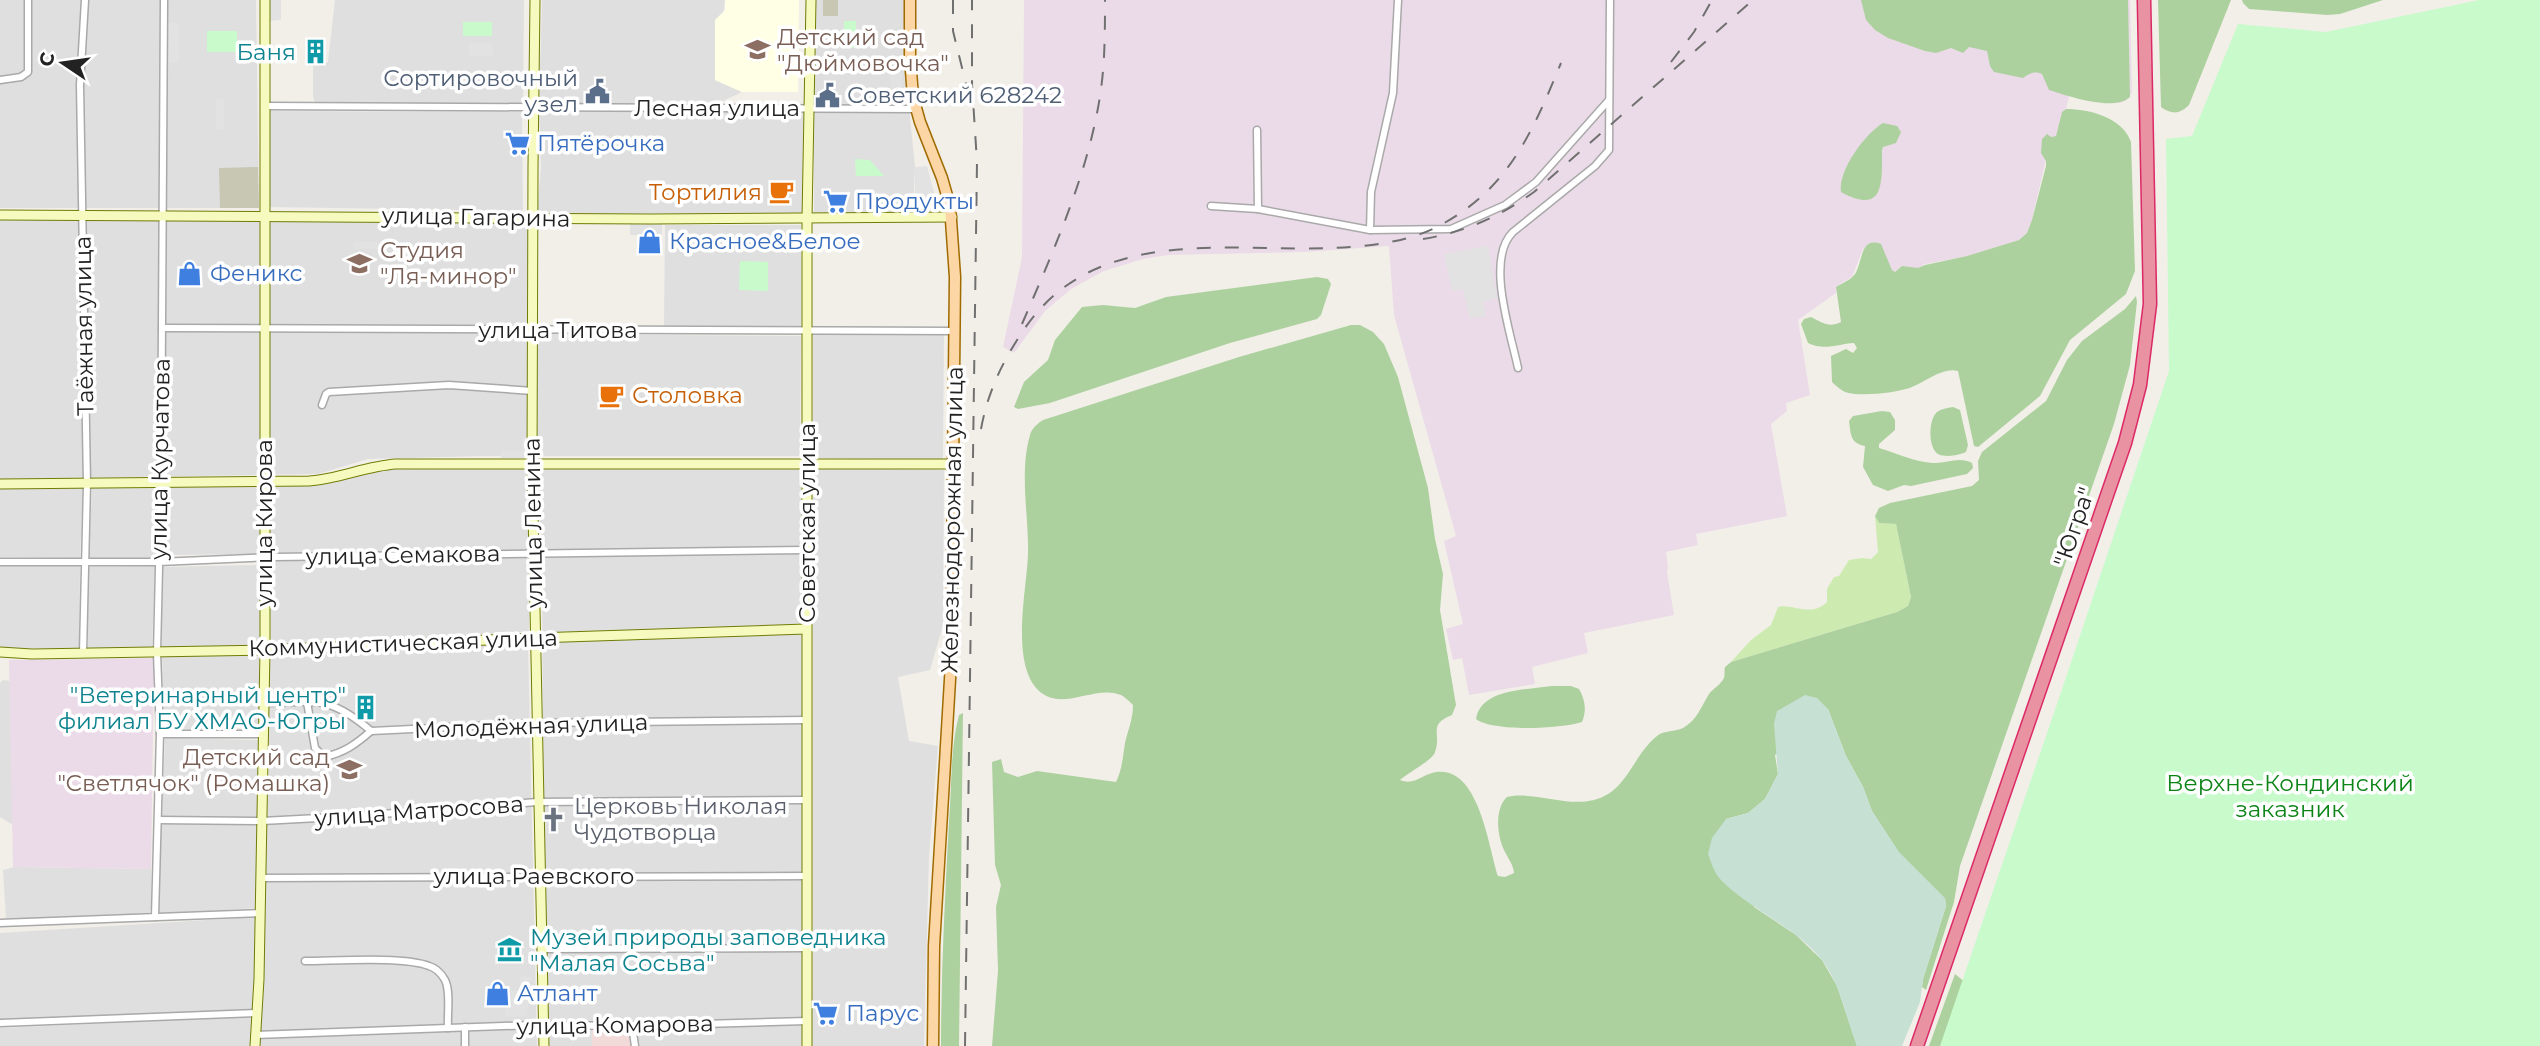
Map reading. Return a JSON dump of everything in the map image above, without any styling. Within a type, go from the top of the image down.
[{"type":"highway","name":"\"Югра\"","points":[[1917,1046],[2125,443],[2140,385],[2150,304],[2144,0]]},
{"type":"main road","name":"Железнодорожная улица","points":[[911,0],[910,67],[916,109],[945,186],[952,217],[955,331],[951,663],[934,946],[933,1046]]},
{"type":"street","points":[[0,80],[21,77],[28,72],[28,0]]},
{"type":"street","name":"Таёжная улица","points":[[83,653],[87,484],[80,85],[85,0]]},
{"type":"street","name":"улица Курчатова","points":[[155,917],[160,734],[157,653],[164,214],[164,0]]},
{"type":"street","name":"улица Кирова","points":[[255,1046],[265,650],[265,0]]},
{"type":"street","name":"улица Ленина","points":[[536,0],[532,463],[544,1046]]},
{"type":"street","name":"Советская улица","points":[[807,1046],[807,219],[811,0]]},
{"type":"street","points":[[1370,230],[1369,203],[1393,93],[1398,0]]},
{"type":"street","points":[[1518,368],[1502,288],[1504,245],[1513,232],[1606,155],[1610,143],[1610,0]]},
{"type":"street","points":[[1212,205],[1258,209],[1370,230],[1451,229],[1505,205],[1551,168],[1609,100]]},
{"type":"street","name":"Лесная улица","points":[[265,106],[916,109]]},
{"type":"street","points":[[1257,130],[1258,209]]},
{"type":"street","name":"улица Гагарина","points":[[0,215],[807,219],[952,217]]},
{"type":"street","name":"улица Титова","points":[[162,328],[955,331]]},
{"type":"street","points":[[323,405],[326,394],[342,391],[449,385],[533,391]]},
{"type":"street","points":[[0,484],[323,480],[383,465],[954,464]]},
{"type":"street","name":"улица Семакова","points":[[0,562],[159,562],[806,550]]},
{"type":"street","name":"Коммунистическая улица","points":[[0,652],[32,654],[265,650],[806,629]]},
{"type":"street","points":[[264,704],[307,702],[338,706],[371,731],[355,745],[338,754],[324,757],[315,748],[307,702]]},
{"type":"street","name":"Молодёжная улица","points":[[371,731],[536,723],[806,720]]},
{"type":"street","points":[[160,734],[264,734]]},
{"type":"street","name":"улица Матросова","points":[[158,820],[262,821],[537,802],[807,800]]},
{"type":"street","name":"улица Раевского","points":[[261,878],[807,876]]},
{"type":"street","points":[[0,923],[260,913]]},
{"type":"street","points":[[541,948],[806,948]]},
{"type":"street","points":[[305,961],[415,962],[432,967],[441,974],[447,985],[448,1028]]},
{"type":"street","points":[[0,1023],[257,1013]]},
{"type":"street","name":"улица Комарова","points":[[256,1035],[465,1027],[807,1021]]},
{"type":"street","points":[[632,1026],[635,1046]]},
{"type":"street","points":[[465,1027],[465,1046]]},
{"type":"shaded area","points":[[0,0],[256,0],[259,208],[0,208]]},
{"type":"shaded area","points":[[268,0],[281,0],[281,20],[268,21]]},
{"type":"shaded area","points":[[335,0],[524,0],[523,103],[315,103],[313,64],[328,62]]},
{"type":"shaded area","points":[[542,0],[725,0],[715,80],[742,92],[719,103],[539,105]]},
{"type":"shaded area","name":"Детский сад \"Дюймовочка\"","points":[[725,0],[799,0],[798,92],[742,92],[715,80],[715,20],[725,10]]},
{"type":"shaded area","points":[[814,0],[904,0],[907,88],[915,167],[913,214],[814,215]]},
{"type":"shaded area","points":[[823,0],[838,0],[838,16],[823,16]]},
{"type":"shaded area","points":[[1024,0],[2130,0],[2132,92],[2127,100],[2120,103],[2069,96],[2056,136],[2051,137],[2032,220],[2027,233],[2019,240],[1967,256],[1925,264],[1918,269],[1902,266],[1895,272],[1863,249],[1852,277],[1836,287],[1836,293],[1798,320],[1810,395],[1786,403],[1787,411],[1771,424],[1787,516],[1696,534],[1698,545],[1666,552],[1674,615],[1584,633],[1588,653],[1532,667],[1535,684],[1469,695],[1462,658],[1453,660],[1446,629],[1463,624],[1444,541],[1456,536],[1394,315],[1389,246],[1305,252],[1168,255],[1143,259],[1104,271],[1071,289],[1045,311],[1014,353],[1003,347],[1022,257]]},
{"type":"shaded area","points":[[167,22],[179,23],[179,62],[166,62]]},
{"type":"shaded area","points":[[469,43],[492,43],[493,56],[469,56]]},
{"type":"shaded area","points":[[891,72],[902,72],[902,104],[890,104]]},
{"type":"shaded area","points":[[216,99],[224,99],[224,129],[216,129]]},
{"type":"shaded area","points":[[267,111],[522,112],[523,211],[268,207]]},
{"type":"shaded area","points":[[539,112],[804,112],[802,213],[537,214],[541,166]]},
{"type":"shaded area","points":[[927,166],[937,204],[931,208],[915,210],[915,167]]},
{"type":"shaded area","points":[[258,167],[259,208],[220,208],[219,168]]},
{"type":"shaded area","points":[[0,218],[529,221],[529,326],[538,334],[801,336],[800,456],[482,456],[368,459],[318,474],[0,479]]},
{"type":"shaded area","points":[[630,224],[662,224],[662,235],[630,235]]},
{"type":"shaded area","points":[[665,225],[801,225],[801,327],[664,326]]},
{"type":"shaded area","points":[[353,242],[381,242],[381,249],[353,249]]},
{"type":"shaded area","points":[[1488,246],[1497,298],[1483,302],[1486,316],[1470,319],[1463,289],[1452,291],[1444,254]]},
{"type":"shaded area","points":[[944,334],[943,460],[813,458],[813,335]]},
{"type":"shaded area","points":[[522,436],[528,436],[528,458],[501,458],[501,451],[522,451]]},
{"type":"shaded area","points":[[528,466],[529,632],[271,645],[269,485],[316,485],[378,470]]},
{"type":"shaded area","points":[[537,467],[801,468],[804,876],[802,1046],[635,1046],[592,1026],[592,1046],[548,1046],[542,561]]},
{"type":"shaded area","points":[[813,468],[944,470],[943,625],[930,670],[898,677],[909,741],[938,746],[929,857],[924,1046],[810,1046],[813,989]]},
{"type":"shaded area","points":[[156,486],[155,558],[89,558],[92,488]]},
{"type":"shaded area","points":[[83,487],[80,558],[0,557],[0,488]]},
{"type":"shaded area","points":[[166,487],[259,487],[260,554],[166,555],[163,544]]},
{"type":"shaded area","points":[[260,565],[261,646],[162,649],[162,567]]},
{"type":"shaded area","points":[[0,566],[80,566],[79,649],[0,648]]},
{"type":"shaded area","points":[[155,566],[152,648],[88,648],[88,567]]},
{"type":"shaded area","points":[[528,643],[537,1046],[258,1046],[269,769],[269,654]]},
{"type":"shaded area","points":[[259,654],[259,728],[164,730],[162,657]]},
{"type":"shaded area","points":[[154,658],[151,869],[13,867],[9,660]]},
{"type":"shaded area","points":[[3,680],[10,681],[13,825],[0,817],[0,683]]},
{"type":"shaded area","points":[[1805,695],[1817,698],[1828,709],[1872,811],[1899,852],[1945,898],[1946,906],[1923,979],[1920,1002],[1902,1046],[1857,1046],[1839,991],[1822,960],[1799,937],[1745,900],[1720,879],[1708,854],[1712,838],[1726,819],[1748,813],[1765,799],[1778,774],[1774,724],[1777,711]]},
{"type":"shaded area","points":[[165,738],[260,740],[258,817],[162,817]]},
{"type":"shaded area","points":[[162,824],[258,825],[256,908],[161,914],[158,910]]},
{"type":"shaded area","points":[[14,867],[151,869],[151,910],[147,914],[10,920],[6,918],[3,870]]},
{"type":"shaded area","points":[[255,917],[254,1009],[0,1020],[0,933]]},
{"type":"shaded area","points":[[520,977],[531,977],[527,1016],[505,1017],[505,998],[511,991],[520,991]]},
{"type":"shaded area","points":[[253,1017],[251,1046],[0,1046],[0,1028]]},
{"type":"shaded area","points":[[592,1026],[632,1026],[635,1046],[592,1046]]},
{"type":"green space","points":[[1861,0],[2128,0],[2130,97],[2113,103],[2079,99],[2049,90],[2042,74],[2032,73],[2023,78],[1994,72],[1987,51],[1969,47],[1963,53],[1951,48],[1936,53],[1888,38],[1866,20]]},
{"type":"green space","points":[[2158,0],[2231,0],[2189,105],[2176,112],[2161,107]]},
{"type":"green space","points":[[2242,0],[2383,0],[2340,14],[2327,15],[2249,9]]},
{"type":"green space","name":"Верхне-Кондинский заказник","points":[[2479,0],[2540,0],[2540,1046],[1940,1046],[2169,371],[2166,139],[2192,136],[2238,24],[2326,32]]},
{"type":"green space","points":[[844,21],[856,21],[856,46],[853,48],[844,46]]},
{"type":"green space","points":[[463,22],[492,22],[492,36],[463,36]]},
{"type":"green space","points":[[207,31],[237,31],[237,52],[207,52]]},
{"type":"green space","points":[[2066,109],[2104,116],[2121,127],[2131,142],[2135,271],[2126,294],[2070,340],[2040,396],[1978,447],[1974,446],[1958,371],[1946,371],[1912,387],[1888,393],[1845,392],[1832,382],[1831,356],[1846,349],[1853,353],[1857,348],[1854,343],[1825,347],[1808,343],[1801,324],[1804,319],[1811,317],[1829,325],[1841,322],[1836,287],[1855,274],[1863,252],[1874,242],[1881,244],[1895,272],[1902,266],[1918,268],[2019,240],[2027,233],[2032,220],[2046,166],[2041,153],[2042,139],[2047,134],[2056,136],[2062,112]]},
{"type":"green space","points":[[1883,123],[1897,126],[1901,132],[1896,143],[1883,147],[1878,192],[1873,198],[1866,200],[1841,192],[1844,173],[1854,153],[1868,135]]},
{"type":"green space","points":[[855,159],[870,160],[884,176],[856,176]]},
{"type":"green space","points":[[740,261],[768,262],[768,291],[739,290]]},
{"type":"green space","points":[[1317,277],[1328,279],[1331,284],[1321,315],[1317,319],[1230,343],[1050,403],[1018,409],[1014,407],[1024,382],[1048,360],[1055,340],[1082,307],[1103,305],[1135,308],[1166,297]]},
{"type":"green space","points":[[2136,296],[2130,365],[2114,424],[1960,866],[1954,902],[1926,990],[1922,987],[1923,979],[1946,906],[1945,899],[1899,853],[1872,811],[1828,709],[1775,755],[1778,774],[1765,799],[1748,813],[1726,819],[1754,907],[1796,935],[1822,960],[1837,986],[1857,1046],[992,1046],[998,971],[996,907],[1001,885],[995,865],[992,762],[1001,759],[1004,772],[1018,777],[1037,771],[1116,782],[1133,710],[1133,705],[1126,698],[1111,693],[1068,699],[1047,696],[1038,690],[1029,677],[1024,661],[1022,624],[1028,554],[1025,464],[1031,433],[1043,420],[1239,357],[1351,325],[1360,325],[1373,332],[1384,344],[1398,377],[1428,488],[1443,574],[1440,610],[1456,705],[1452,715],[1437,726],[1437,745],[1433,755],[1400,780],[1410,782],[1436,772],[1451,773],[1462,781],[1479,810],[1498,876],[1505,877],[1514,873],[1502,846],[1499,831],[1500,809],[1507,797],[1529,796],[1583,802],[1605,795],[1615,789],[1657,736],[1683,728],[1692,721],[1709,694],[1723,680],[1725,667],[1731,662],[1897,612],[1908,606],[1911,597],[1896,524],[1879,523],[1875,516],[1879,508],[1890,503],[1972,486],[1979,480],[1978,461],[1982,452],[2046,401],[2067,360],[2082,341],[2125,309]]},
{"type":"green space","points":[[1953,407],[1960,410],[1968,445],[1966,452],[1952,456],[1941,455],[1932,446],[1932,421],[1937,412]]},
{"type":"green space","points":[[1890,412],[1895,420],[1895,430],[1879,444],[1879,448],[1926,462],[1967,461],[1972,463],[1973,468],[1967,474],[1911,486],[1904,485],[1888,491],[1873,485],[1863,467],[1865,446],[1854,440],[1849,421],[1853,416]]},
{"type":"green space","points":[[1875,516],[1879,523],[1896,524],[1911,597],[1908,606],[1897,612],[1731,662],[1751,640],[1771,625],[1778,607],[1808,610],[1821,607],[1827,602],[1827,589],[1834,577],[1839,576],[1849,560],[1871,559],[1878,552]]},
{"type":"green space","points":[[1552,686],[1579,689],[1585,705],[1582,722],[1511,728],[1476,719],[1480,709],[1496,696]]},
{"type":"green space","points":[[963,713],[959,1046],[941,1046],[952,768],[956,728],[959,715]]},
{"type":"green space","points":[[1955,974],[2043,1046],[1929,1046]]},
{"type":"railway","points":[[953,0],[953,31],[966,84]]},
{"type":"railway","points":[[965,1046],[977,162],[972,84],[972,0]]},
{"type":"railway","points":[[1022,324],[1068,212],[1087,154],[1102,84],[1105,0]]},
{"type":"railway","points":[[1671,62],[1694,32],[1712,0]]},
{"type":"railway","points":[[1423,239],[1481,222],[1534,192],[1753,0]]},
{"type":"railway","points":[[981,429],[997,376],[1025,328],[1054,295],[1088,273],[1125,258],[1166,251],[1347,247],[1391,242],[1433,229],[1468,207],[1488,191],[1504,173],[1530,132],[1561,63]]},
{"type":"place","name":"Детский сад \"Дюймовочка\"","points":[[757,50]]},
{"type":"place","name":"Баня","points":[[316,52]]},
{"type":"place","name":"Сортировочный узел","points":[[598,91]]},
{"type":"place","name":"Советский 628242","points":[[827,95]]},
{"type":"place","name":"Пятёрочка","points":[[517,143]]},
{"type":"place","name":"Тортилия","points":[[782,192]]},
{"type":"place","name":"Продукты","points":[[835,201]]},
{"type":"place","name":"Красное&Белое","points":[[649,241]]},
{"type":"place","name":"Студия \"Ля-минор\"","points":[[360,263]]},
{"type":"place","name":"Феникс","points":[[190,273]]},
{"type":"place","name":"Столовка","points":[[612,395]]},
{"type":"place","name":"\"Ветеринарный центр\" филиал БУ ХМАО-Югры","points":[[366,708]]},
{"type":"place","name":"Детский сад \"Светлячок\" (Ромашка)","points":[[350,770]]},
{"type":"place","name":"Церковь Николая Чудотворца","points":[[554,819]]},
{"type":"place","name":"Музей природы заповедника \"Малая Сосьва\"","points":[[510,950]]},
{"type":"place","name":"Атлант","points":[[497,993]]},
{"type":"place","name":"Парус","points":[[826,1013]]}]
